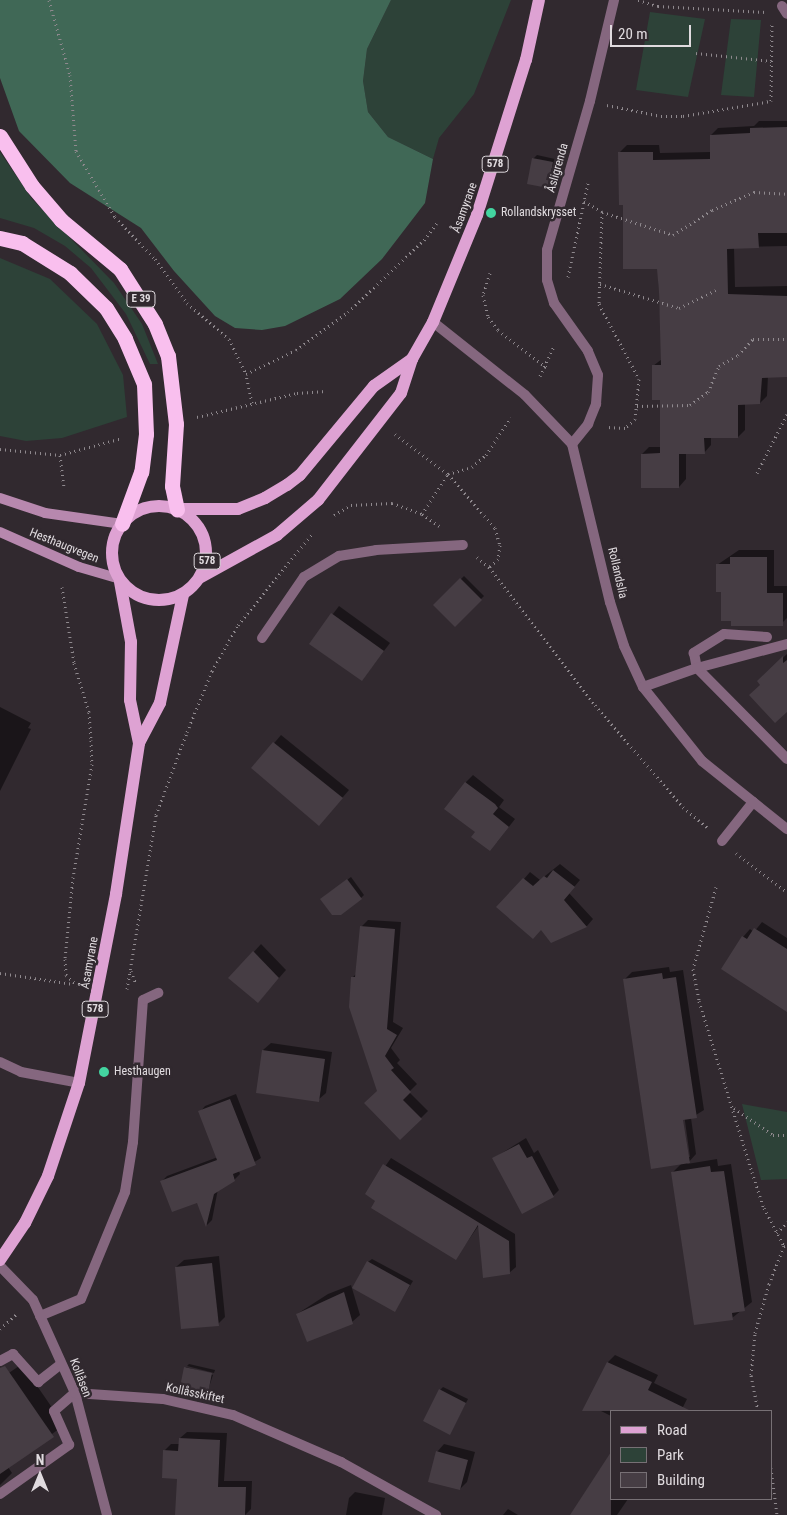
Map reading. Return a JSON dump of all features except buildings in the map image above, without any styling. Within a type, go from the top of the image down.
[{"type":"highway","name":"E 39","points":[[0,136],[32,186],[62,220],[120,269],[155,324],[168,356],[175,414],[172,486],[177,509]]},
{"type":"highway","name":"E 39","points":[[0,238],[22,243],[70,273],[106,308],[125,338],[144,384],[146,434],[141,472],[122,524]]},
{"type":"main road","name":"Åsamyrane","points":[[201,577],[277,535],[318,500],[401,393],[412,360],[433,322],[477,215],[498,155],[526,60],[539,0]]},
{"type":"main road","name":"Åsamyrane","points":[[177,509],[238,509],[265,498],[287,485],[300,475],[374,386],[412,360]]},
{"type":"main road","name":"Hesthaugvegen","points":[[0,498],[46,513],[122,524]]},
{"type":"main road","name":"578","points":[[120,579],[112,557],[114,539],[122,524],[133,513],[147,507],[162,505],[177,509],[191,517],[204,537],[207,562],[201,577],[183,595]]},
{"type":"main road","name":"Hesthaugvegen","points":[[0,532],[78,567],[120,579]]},
{"type":"main road","name":"Åsamyrane","points":[[120,579],[131,642],[130,700],[139,743]]},
{"type":"main road","points":[[120,579],[135,593],[155,601],[183,595]]},
{"type":"main road","name":"Åsamyrane","points":[[0,1260],[25,1223],[48,1176],[78,1082],[99,990],[139,743],[160,703],[170,670],[183,595]]},
{"type":"street","name":"Åsligrenda","points":[[572,444],[588,424],[596,404],[598,376],[588,351],[554,303],[547,280],[548,250],[590,101],[614,0]]},
{"type":"street","points":[[433,322],[525,395],[572,444]]},
{"type":"street","name":"Rollandslia","points":[[572,444],[612,610],[624,646],[643,687],[702,761],[787,829]]},
{"type":"street","points":[[262,638],[304,577],[339,556],[376,550],[463,546]]},
{"type":"street","points":[[766,637],[724,634],[694,653],[697,668],[787,759]]},
{"type":"street","points":[[643,687],[697,668],[787,644]]},
{"type":"street","points":[[722,841],[753,802]]},
{"type":"street","points":[[40,1316],[81,1299],[125,1192],[133,1142],[143,1000],[158,993]]},
{"type":"street","points":[[0,1062],[21,1072],[78,1082]]},
{"type":"street","name":"Kollåsen","points":[[0,1266],[33,1300],[62,1364],[74,1394],[107,1515]]},
{"type":"street","points":[[0,1361],[13,1354],[38,1382],[62,1364]]},
{"type":"street","points":[[0,1494],[69,1446],[54,1411],[74,1394]]},
{"type":"street","name":"Kollåsskiftet","points":[[74,1394],[163,1399],[233,1415],[341,1462],[436,1515]]},
{"type":"path","points":[[49,0],[70,75],[76,151],[115,217],[155,259],[187,303],[229,338],[246,374],[252,403]]},
{"type":"path","points":[[607,105],[661,116],[683,116],[771,101],[772,61],[781,10],[762,14],[698,7],[658,6],[638,0]]},
{"type":"path","points":[[696,53],[772,61]]},
{"type":"path","points":[[584,201],[602,212],[673,236],[712,210],[754,192],[787,194]]},
{"type":"path","points":[[588,424],[625,428],[635,419],[639,379],[599,304],[602,212]]},
{"type":"path","points":[[246,374],[296,350],[348,312],[424,240],[437,223]]},
{"type":"path","points":[[490,273],[483,295],[488,317],[498,330],[546,367]]},
{"type":"path","points":[[600,284],[679,308],[716,290]]},
{"type":"path","points":[[636,406],[690,405],[708,392],[719,366],[738,355],[753,339],[787,338]]},
{"type":"path","points":[[540,376],[546,367],[554,346]]},
{"type":"path","points":[[195,417],[297,393],[326,391]]},
{"type":"path","points":[[757,474],[787,414]]},
{"type":"path","points":[[422,514],[448,474],[472,467],[486,455],[511,417]]},
{"type":"path","points":[[392,432],[448,474],[495,528],[500,545],[498,559],[489,567],[595,705],[683,807],[722,841],[787,892]]},
{"type":"path","points":[[0,449],[60,455],[122,438]]},
{"type":"path","points":[[60,455],[64,486]]},
{"type":"path","points":[[326,522],[351,505],[369,502],[392,503],[422,514],[463,546]]},
{"type":"path","points":[[0,973],[73,984],[126,995],[156,815],[212,671],[238,625],[319,528]]},
{"type":"path","points":[[62,587],[65,617],[89,712],[92,764],[78,840],[65,960],[66,975],[73,984]]},
{"type":"path","points":[[716,887],[693,970],[699,1001],[764,1208],[786,1246],[755,1333],[750,1375],[758,1410]]},
{"type":"path","points":[[733,1108],[773,1134],[787,1135]]},
{"type":"path","points":[[777,1233],[787,1222]]},
{"type":"path","points":[[772,1476],[777,1515]]},
{"type":"green space","points":[[0,0],[391,0],[367,49],[363,81],[368,112],[388,137],[433,159],[425,203],[382,259],[340,299],[285,326],[262,330],[235,328],[215,316],[174,271],[141,228],[70,183],[19,131],[0,78]]},
{"type":"green space","points":[[391,0],[511,0],[474,94],[439,138],[433,159],[388,137],[368,112],[363,81],[367,49]]},
{"type":"green space","points":[[650,12],[705,19],[688,97],[636,90]]},
{"type":"green space","points":[[731,19],[761,20],[754,97],[721,95]]},
{"type":"green space","points":[[0,152],[32,199],[114,283],[142,324],[158,364],[150,364],[126,314],[91,268],[65,246],[34,228],[0,218]]},
{"type":"green space","points":[[0,258],[50,279],[97,324],[123,375],[127,417],[62,438],[26,441],[0,436]]},
{"type":"green space","points":[[742,1104],[787,1112],[787,1179],[761,1180]]},
{"type":"place","name":"Rollandskrysset","points":[[491,213]]},
{"type":"place","name":"Hesthaugen","points":[[104,1072]]}]
